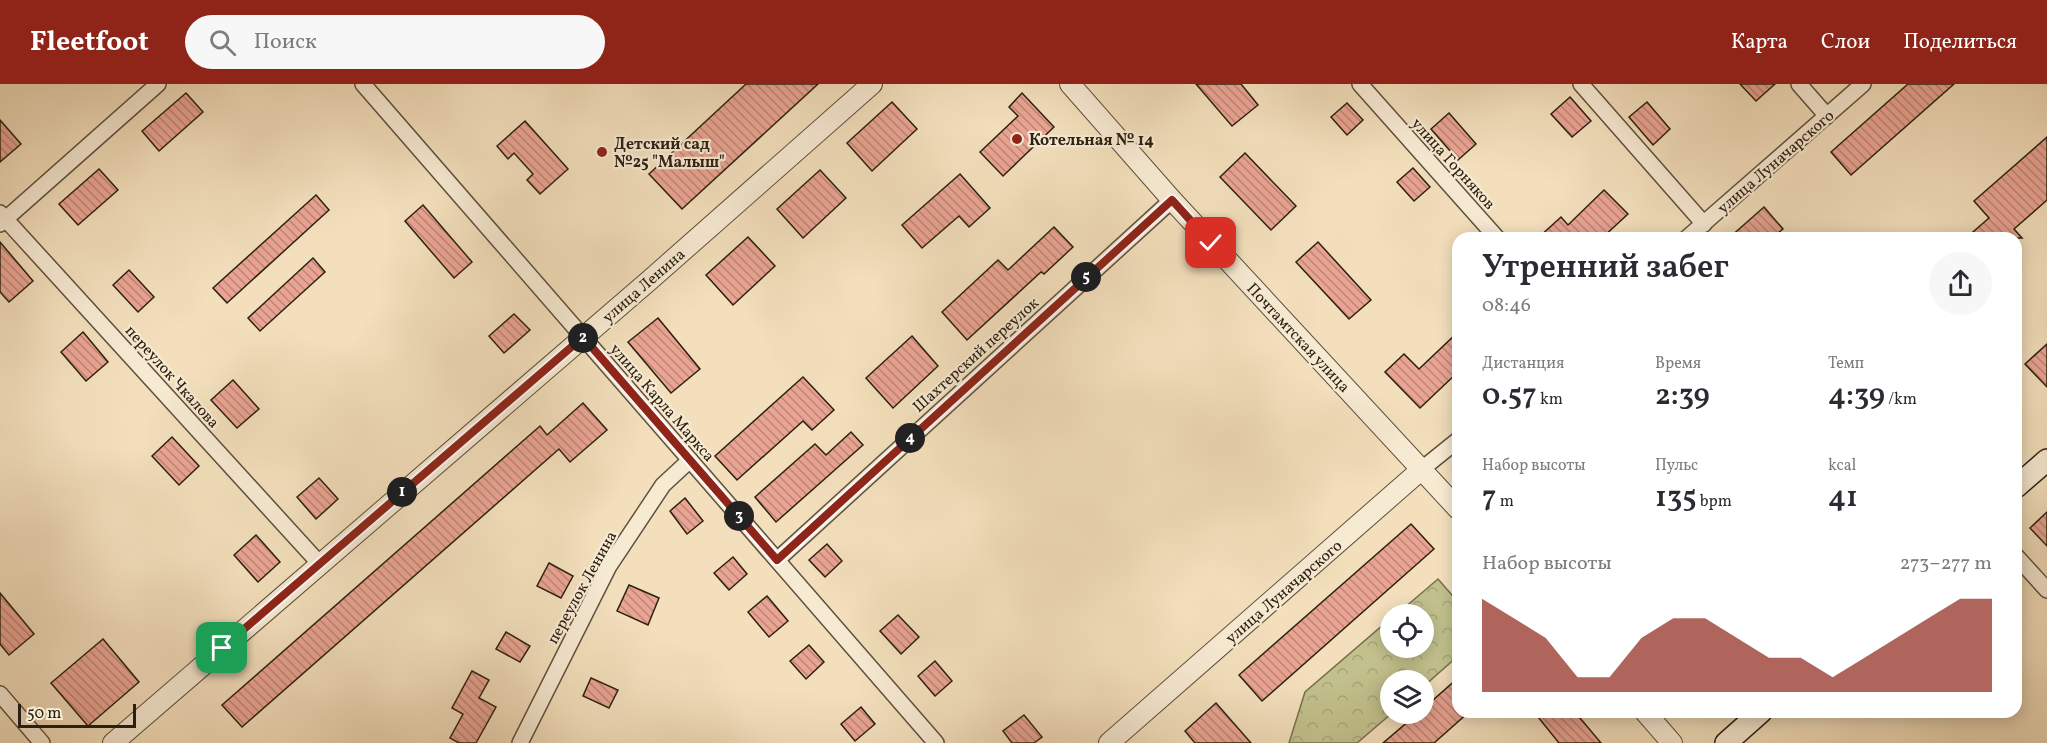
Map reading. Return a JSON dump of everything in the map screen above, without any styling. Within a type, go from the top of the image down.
[{"type":"main road","points":[[2022,482],[2047,460]]},
{"type":"main road","points":[[1726,743],[1754,718]]},
{"type":"street","points":[[2,219],[158,84]]},
{"type":"street","name":"улица Карла Маркса","points":[[363,84],[936,743]]},
{"type":"street","name":"улица Ленина","points":[[113,743],[872,84]]},
{"type":"street","name":"Почтамтская улица","points":[[1070,84],[1172,200],[1452,502]]},
{"type":"street","name":"улица Горняков","points":[[1360,84],[1492,232]]},
{"type":"street","points":[[1581,84],[1704,224]]},
{"type":"street","points":[[1799,84],[1827,116]]},
{"type":"street","name":"улица Луначарского","points":[[1694,232],[1863,84]]},
{"type":"street","name":"Шахтерский переулок","points":[[777,560],[1172,200]]},
{"type":"street","name":"переулок Чкалова","points":[[2,219],[319,563]]},
{"type":"street","name":"улица Луначарского","points":[[1109,743],[1452,445]]},
{"type":"street","name":"переулок Ленина","points":[[520,743],[609,566],[663,485],[690,460]]},
{"type":"street","points":[[2022,563],[2047,590]]},
{"type":"street","points":[[0,694],[42,743]]},
{"type":"street","points":[[1650,718],[1672,743]]},
{"type":"green space","points":[[1438,579],[1452,595],[1452,661],[1434,677],[1434,670],[1380,670],[1380,723],[1357,743],[1289,743],[1305,692],[1380,628],[1380,658],[1434,658],[1434,604],[1409,604]]},
{"type":"building","points":[[746,84],[818,84],[682,209],[649,174]]},
{"type":"building","points":[[1196,84],[1241,84],[1258,105],[1232,126]]},
{"type":"building","points":[[1740,84],[1775,84],[1756,101]]},
{"type":"building","points":[[1908,84],[1954,84],[1851,175],[1831,152]]},
{"type":"building","points":[[186,93],[203,112],[159,151],[142,131]]},
{"type":"building","name":"Котельная № 14","points":[[1022,93],[1054,127],[1003,176],[980,152],[1018,116],[1009,107]]},
{"type":"building","points":[[1570,97],[1591,121],[1572,137],[1551,114]]},
{"type":"building","points":[[892,102],[917,129],[872,171],[847,143]]},
{"type":"building","points":[[1647,102],[1670,129],[1653,145],[1629,117]]},
{"type":"building","points":[[1347,103],[1363,120],[1347,135],[1331,117]]},
{"type":"building","points":[[1449,113],[1476,144],[1458,160],[1431,129]]},
{"type":"building","points":[[0,120],[21,144],[0,162]]},
{"type":"building","points":[[525,121],[568,169],[540,194],[527,180],[533,174],[514,153],[508,159],[497,146]]},
{"type":"building","points":[[2047,137],[2047,200],[2014,229],[2017,232],[1973,232],[1989,218],[1974,201]]},
{"type":"building","points":[[1245,153],[1296,206],[1271,230],[1220,177]]},
{"type":"building","points":[[1413,168],[1430,187],[1414,201],[1397,182]]},
{"type":"building","points":[[99,169],[118,190],[78,225],[59,204]]},
{"type":"building","points":[[820,170],[846,198],[803,238],[777,209]]},
{"type":"building","points":[[960,174],[990,208],[969,227],[959,216],[922,248],[902,225]]},
{"type":"building","points":[[1604,190],[1628,214],[1608,232],[1545,232],[1561,217],[1568,225]]},
{"type":"building","points":[[316,195],[329,210],[227,303],[213,288]]},
{"type":"building","points":[[423,205],[472,262],[454,278],[405,221]]},
{"type":"building","points":[[1764,207],[1783,229],[1779,232],[1736,232]]},
{"type":"building","points":[[1054,227],[1073,247],[1044,274],[1041,272],[967,340],[942,312],[998,260],[1008,270]]},
{"type":"building","points":[[748,237],[775,266],[733,305],[706,275]]},
{"type":"building","points":[[0,242],[33,281],[9,302],[0,292]]},
{"type":"building","points":[[1318,242],[1371,300],[1349,319],[1296,262]]},
{"type":"building","points":[[313,258],[325,272],[260,331],[248,318]]},
{"type":"building","points":[[129,270],[154,297],[138,312],[113,285]]},
{"type":"building","points":[[514,314],[530,330],[504,353],[489,336]]},
{"type":"building","points":[[658,318],[700,369],[671,393],[628,342]]},
{"type":"building","points":[[83,332],[108,362],[86,381],[61,352]]},
{"type":"building","points":[[912,336],[938,366],[893,408],[866,378]]},
{"type":"building","points":[[1452,338],[1452,378],[1420,408],[1385,372],[1404,354],[1419,369]]},
{"type":"building","points":[[2047,344],[2047,387],[2025,364]]},
{"type":"building","points":[[803,377],[834,410],[812,430],[803,421],[737,480],[715,456]]},
{"type":"building","points":[[233,380],[259,409],[237,428],[211,400]]},
{"type":"building","points":[[583,403],[607,430],[570,462],[559,449],[242,727],[222,705],[540,426],[547,435]]},
{"type":"building","points":[[851,432],[863,445],[776,522],[755,497],[815,444],[826,455]]},
{"type":"building","points":[[172,437],[199,466],[179,485],[152,456]]},
{"type":"building","points":[[319,478],[338,499],[316,519],[297,497]]},
{"type":"building","points":[[685,498],[703,521],[687,534],[670,511]]},
{"type":"building","points":[[2047,512],[2047,546],[2030,528]]},
{"type":"building","points":[[1411,524],[1434,549],[1262,701],[1239,675]]},
{"type":"building","points":[[256,535],[280,562],[258,582],[234,555]]},
{"type":"building","points":[[827,544],[842,561],[825,577],[809,560]]},
{"type":"building","points":[[733,557],[747,574],[729,590],[714,573]]},
{"type":"building","points":[[549,563],[573,576],[561,598],[537,586]]},
{"type":"building","points":[[629,585],[659,598],[648,625],[617,611]]},
{"type":"building","points":[[0,593],[34,634],[9,655],[0,644]]},
{"type":"building","points":[[767,596],[788,621],[769,637],[748,612]]},
{"type":"building","points":[[898,615],[919,637],[901,654],[880,631]]},
{"type":"building","points":[[506,632],[530,646],[520,662],[496,649]]},
{"type":"building","points":[[103,639],[139,682],[88,726],[51,683]]},
{"type":"building","points":[[809,645],[824,662],[806,679],[790,661]]},
{"type":"building","points":[[935,661],[952,681],[935,696],[918,676]]},
{"type":"building","points":[[472,671],[489,680],[479,698],[496,707],[476,743],[459,743],[450,738],[463,714],[452,708]]},
{"type":"building","points":[[591,678],[618,690],[609,708],[583,696]]},
{"type":"building","points":[[1452,683],[1452,718],[1462,718],[1434,743],[1383,743],[1405,724],[1434,724],[1434,699]]},
{"type":"building","points":[[1216,703],[1251,743],[1195,743],[1185,731]]},
{"type":"building","points":[[861,707],[875,724],[855,741],[841,724]]},
{"type":"building","points":[[1024,715],[1042,737],[1034,743],[1012,743],[1003,731]]},
{"type":"building","points":[[1539,718],[1580,718],[1601,743],[1559,743]]},
{"type":"place","name":"Котельная № 14","points":[[1017,139]]},
{"type":"place","name":"Детский сад №25 \"Малыш\"","points":[[602,152]]},
{"type":"route","points":[[222,648],[583,337],[777,560],[1172,200],[1211,243]]}]
